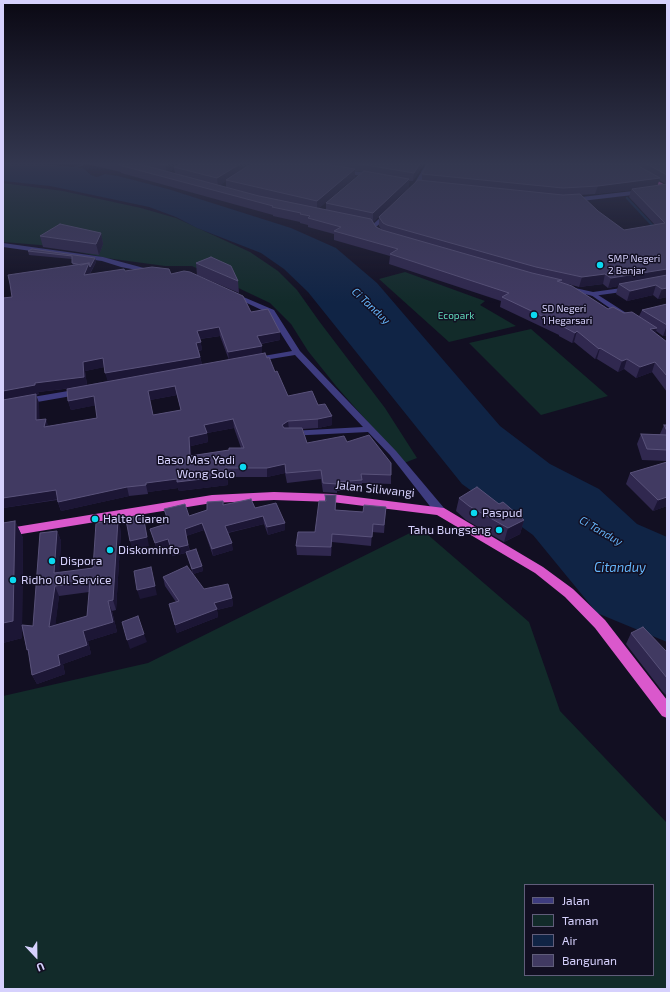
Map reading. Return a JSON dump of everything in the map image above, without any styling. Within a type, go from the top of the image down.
[{"type":"highway","name":"Jalan Siliwangi","points":[[3,533],[212,499],[274,496],[332,498],[440,511],[539,570],[569,593],[610,636],[667,711]]},
{"type":"street","points":[[379,234],[371,225],[391,210]]},
{"type":"street","points":[[3,245],[103,259],[122,265],[162,273]]},
{"type":"street","points":[[563,287],[594,294],[635,321]]},
{"type":"street","points":[[594,294],[639,287]]},
{"type":"street","points":[[226,290],[271,312],[297,352],[393,453],[440,511]]},
{"type":"street","points":[[242,362],[297,352]]},
{"type":"street","points":[[3,405],[88,390]]},
{"type":"street","points":[[288,434],[371,429]]},
{"type":"green space","points":[[3,210],[149,210],[176,218],[250,252],[278,271],[297,290],[385,408],[417,458],[404,463],[336,386],[308,351],[291,324],[270,303],[192,266],[165,266],[106,258],[52,246],[3,242]]},
{"type":"green space","name":"Ecopark","points":[[405,272],[485,301],[480,305],[516,326],[449,342],[379,279]]},
{"type":"green space","points":[[531,329],[608,396],[541,415],[469,343]]},
{"type":"green space","points":[[420,528],[529,622],[560,711],[667,823],[667,989],[3,989],[3,696],[148,663]]},
{"type":"water","name":"Citanduy","points":[[158,210],[235,210],[291,228],[336,248],[377,283],[500,426],[550,464],[599,489],[637,524],[667,537],[667,642],[597,613],[533,535],[462,484],[308,292],[284,269],[261,253],[197,228],[176,217]]},
{"type":"building","points":[[288,210],[329,210],[371,219],[376,227],[382,230],[532,273],[562,280],[557,281],[572,286],[608,309],[613,307],[624,313],[632,312],[657,328],[650,329],[667,342],[667,376],[655,362],[640,367],[627,359],[622,361],[600,348],[599,349],[577,331],[575,333],[502,297],[509,293],[390,254],[398,249],[334,231],[341,227],[308,218],[310,216],[300,214],[301,213]]},
{"type":"building","points":[[360,210],[376,210],[373,213]]},
{"type":"building","points":[[386,210],[597,210],[624,230],[665,223],[653,210],[667,210],[667,269],[611,278],[605,274],[582,277],[536,267],[387,225],[383,223],[379,217]]},
{"type":"building","points":[[60,224],[101,233],[96,244],[40,236]]},
{"type":"building","points":[[32,249],[95,258],[90,267],[89,263],[81,265],[72,263],[72,256],[28,251]]},
{"type":"building","points":[[211,257],[231,266],[238,281],[196,263]]},
{"type":"building","points":[[89,263],[84,275],[124,269],[125,271],[152,267],[169,269],[171,274],[184,271],[190,272],[243,296],[251,312],[268,309],[280,332],[257,336],[262,346],[228,352],[219,327],[197,331],[201,342],[196,343],[200,357],[105,373],[103,358],[83,362],[84,377],[35,383],[35,385],[3,391],[3,298],[12,297],[8,275]]},
{"type":"building","points":[[667,275],[667,288],[662,289],[656,285],[630,291],[619,284]]},
{"type":"building","points":[[667,304],[667,325],[642,310]]},
{"type":"building","points":[[265,353],[267,358],[269,357],[275,372],[277,371],[288,396],[312,391],[318,405],[325,404],[332,416],[318,419],[288,421],[282,425],[284,428],[302,428],[307,443],[344,436],[347,442],[369,435],[391,463],[391,475],[361,474],[362,480],[337,482],[337,484],[323,483],[321,470],[286,473],[285,464],[267,468],[225,468],[227,476],[177,482],[177,479],[146,483],[146,485],[127,487],[58,502],[56,490],[3,498],[3,400],[36,394],[36,420],[46,419],[44,427],[97,418],[94,396],[68,401],[67,389]],"holes":[[[175,386],[181,410],[153,415],[148,391]],[[233,419],[244,448],[229,448],[229,450],[190,456],[189,437],[207,433],[204,425]]]},
{"type":"building","points":[[641,434],[667,435],[667,450],[647,449]]},
{"type":"building","points":[[667,462],[667,497],[658,500],[630,473]]},
{"type":"building","points":[[477,487],[499,504],[503,502],[524,520],[508,528],[469,506],[459,498]]},
{"type":"building","points":[[325,495],[336,495],[335,510],[363,512],[364,505],[386,507],[384,525],[373,524],[372,537],[332,534],[331,547],[296,546],[298,532],[315,532],[319,501],[326,501]]},
{"type":"building","points":[[251,499],[255,508],[276,503],[285,523],[267,527],[263,516],[225,526],[232,543],[212,549],[202,523],[185,529],[188,545],[171,549],[168,539],[155,543],[150,529],[169,523],[164,509],[185,504],[189,516],[207,510],[207,502],[223,501],[223,505]]},
{"type":"building","points":[[143,515],[147,537],[130,541],[126,520],[128,518]]},
{"type":"building","points":[[118,520],[113,600],[108,601],[113,622],[83,631],[87,645],[58,655],[60,665],[32,675],[22,625],[33,626],[40,533],[57,531],[54,573],[93,568],[96,523]],"holes":[[[90,581],[87,616],[49,627],[55,586]]]},
{"type":"building","points":[[15,521],[13,621],[3,623],[3,523]]},
{"type":"building","points":[[196,549],[202,566],[192,569],[186,552]]},
{"type":"building","points":[[187,566],[204,589],[228,584],[232,598],[214,603],[217,609],[175,625],[169,604],[179,601],[163,577]]},
{"type":"building","points":[[151,567],[155,586],[137,590],[134,571]]},
{"type":"building","points":[[138,616],[144,634],[127,640],[122,622]]},
{"type":"building","points":[[643,627],[667,652],[667,678],[631,633]]},
{"type":"waterway","points":[[638,210],[655,228]]},
{"type":"place","name":"SMP Negeri 2 Banjar","points":[[600,265]]},
{"type":"place","name":"SD Negeri 1 Hegarsari","points":[[534,315]]},
{"type":"place","name":"Baso Mas Yadi Wong Solo","points":[[243,467]]},
{"type":"place","name":"Paspud","points":[[474,513]]},
{"type":"place","name":"Halte Ciaren","points":[[95,519]]},
{"type":"place","name":"Tahu Bungseng","points":[[499,530]]},
{"type":"place","name":"Diskominfo","points":[[110,550]]},
{"type":"place","name":"Dispora","points":[[52,561]]},
{"type":"place","name":"Ridho Oil Service","points":[[13,580]]},
{"type":"water label","name":"Ci Tanduy","points":[[371,306]]},
{"type":"water label","name":"Ci Tanduy","points":[[601,531]]}]
